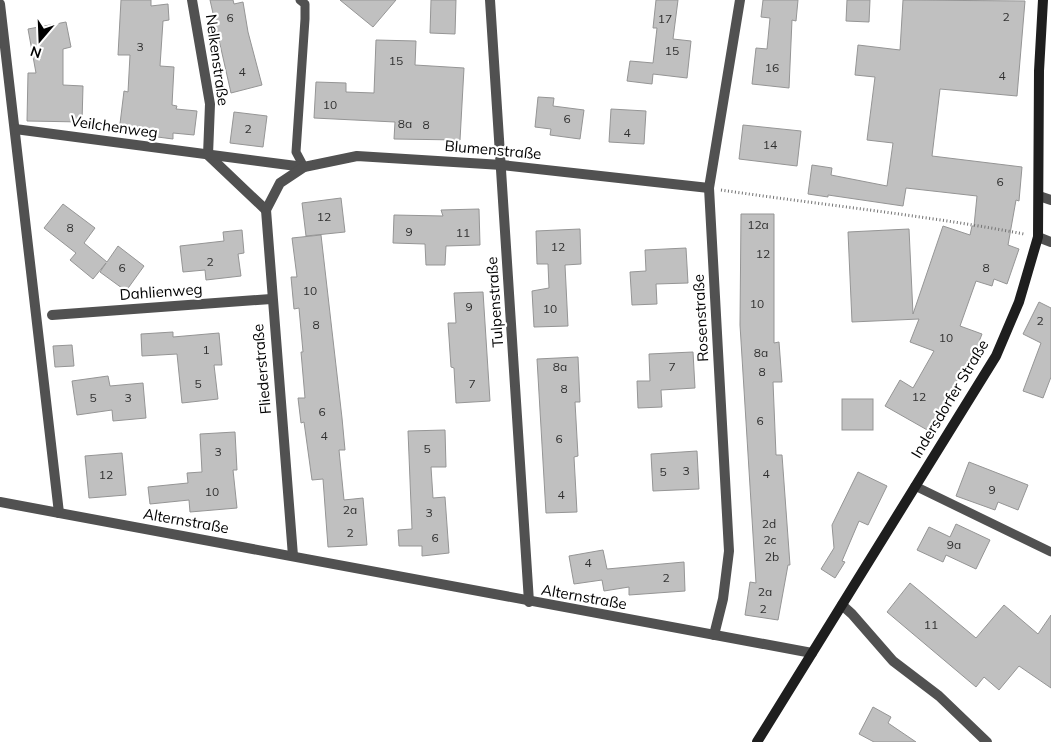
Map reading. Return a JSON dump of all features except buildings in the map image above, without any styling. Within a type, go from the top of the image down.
[{"type":"street","name":"Nelkenstraße","points":[[192,0],[210,104],[208,155]]},
{"type":"street","name":"Tulpenstraße","points":[[490,0],[529,602]]},
{"type":"street","name":"Rosenstraße","points":[[714,635],[723,599],[729,551],[708,188],[740,0]]},
{"type":"street","name":"Indersdorfer Straße","points":[[757,742],[996,356],[1019,302],[1038,237],[1040,196],[1039,71],[1043,0]]},
{"type":"street","points":[[0,4],[59,513]]},
{"type":"street","name":"Veilchenweg","points":[[15,129],[304,167]]},
{"type":"street","points":[[208,155],[266,210]]},
{"type":"street","name":"Blumenstraße","points":[[266,210],[280,183],[304,167],[357,156],[502,164],[708,188]]},
{"type":"street","points":[[1040,196],[1051,200]]},
{"type":"street","name":"Fliederstraße","points":[[266,210],[271,300],[293,556]]},
{"type":"street","points":[[1038,237],[1051,242]]},
{"type":"street","name":"Dahlienweg","points":[[52,314],[271,300]]},
{"type":"street","name":"Alternstraße","points":[[0,502],[529,602],[812,653]]},
{"type":"street","points":[[842,605],[893,661],[939,696],[987,742]]},
{"type":"lane","points":[[300,0],[305,4],[305,18],[296,152],[304,167]]},
{"type":"lane","points":[[915,486],[1051,552]]},
{"type":"path","points":[[708,188],[812,203],[854,206],[1038,237]]}]
